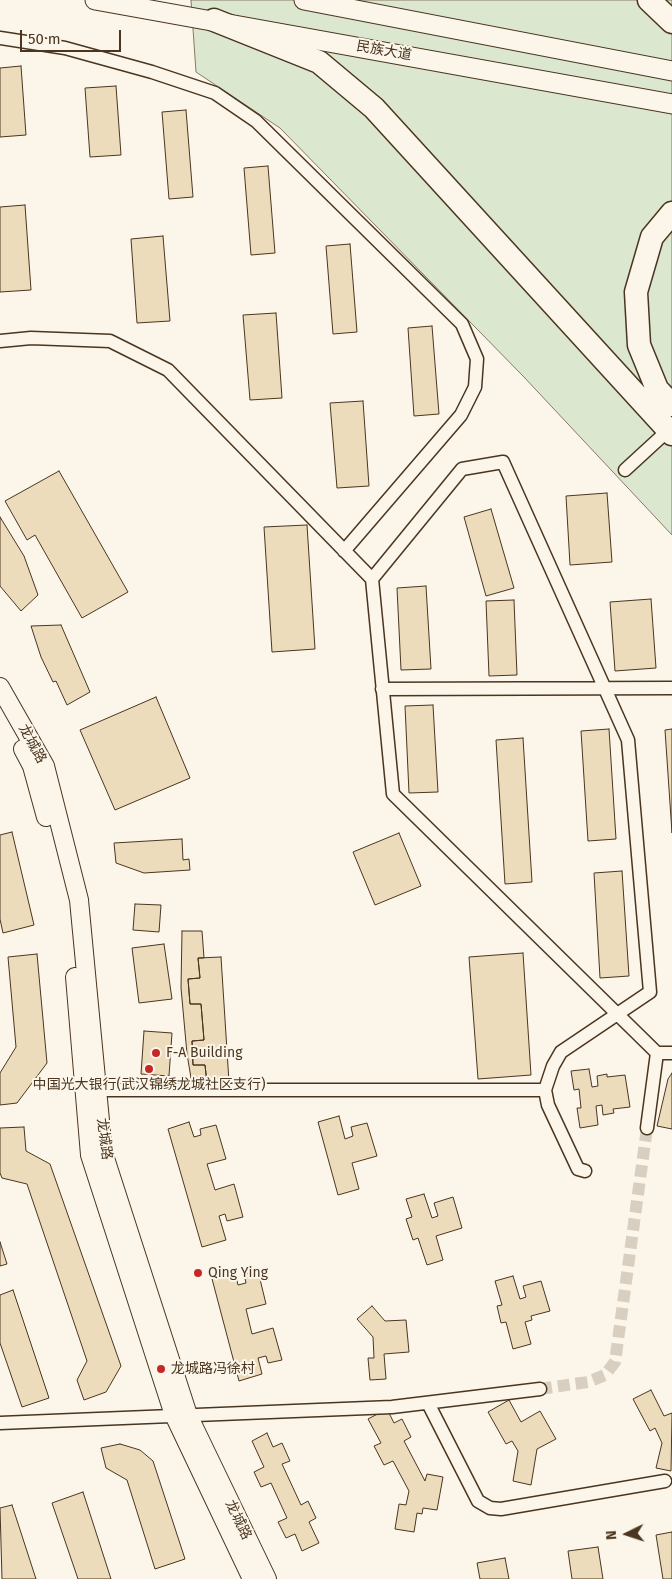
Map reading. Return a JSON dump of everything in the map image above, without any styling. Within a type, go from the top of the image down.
[{"type":"highway","points":[[649,0],[672,22]]},
{"type":"highway","points":[[214,20],[319,62],[374,108],[667,435]]},
{"type":"highway","points":[[672,214],[652,237],[636,292],[640,344],[657,389],[672,405]]},
{"type":"main road","name":"民族大道","points":[[96,0],[672,104]]},
{"type":"main road","points":[[304,0],[672,71]]},
{"type":"street","points":[[0,38],[65,48],[152,72],[215,93],[256,121],[462,324],[476,359],[475,387],[461,415],[344,551]]},
{"type":"street","points":[[0,341],[31,338],[110,341],[168,370],[372,579],[393,794],[657,1054],[672,1053]]},
{"type":"street","points":[[625,470],[667,435]]},
{"type":"street","points":[[372,579],[462,468],[503,462],[628,740],[650,992],[561,1052],[553,1066],[545,1090],[548,1105],[578,1169],[585,1171]]},
{"type":"street","name":"龙城路","points":[[0,686],[45,766],[79,900],[103,1152],[181,1415],[267,1579]]},
{"type":"street","points":[[382,689],[672,688]]},
{"type":"street","name":"龙城路","points":[[0,710],[32,766],[68,899],[90,1155],[181,1415],[252,1579]]},
{"type":"street","points":[[647,1128],[657,1054]]},
{"type":"street","points":[[98,1090],[545,1090]]},
{"type":"street","points":[[0,1423],[392,1407],[540,1389]]},
{"type":"street","points":[[428,1403],[478,1500],[490,1508],[502,1509],[665,1481]]},
{"type":"green space","points":[[191,0],[672,0],[672,535],[523,376],[280,128],[196,72]]},
{"type":"building","points":[[21,66],[26,135],[0,137],[0,68]]},
{"type":"building","points":[[116,86],[121,155],[90,157],[85,88]]},
{"type":"building","points":[[186,110],[193,197],[169,199],[162,112]]},
{"type":"building","points":[[268,166],[275,253],[251,255],[244,168]]},
{"type":"building","points":[[25,205],[31,290],[0,292],[0,207]]},
{"type":"building","points":[[163,236],[170,321],[137,323],[131,239]]},
{"type":"building","points":[[350,244],[357,332],[333,334],[326,246]]},
{"type":"building","points":[[276,313],[282,398],[250,400],[243,315]]},
{"type":"building","points":[[432,326],[439,414],[414,416],[408,328]]},
{"type":"building","points":[[363,401],[369,486],[337,488],[330,403]]},
{"type":"building","points":[[59,471],[128,592],[82,618],[35,535],[27,540],[5,501]]},
{"type":"building","points":[[607,493],[612,562],[570,565],[566,496]]},
{"type":"building","points":[[491,509],[514,588],[486,596],[464,517]]},
{"type":"building","points":[[0,517],[24,556],[38,595],[21,611],[0,586]]},
{"type":"building","points":[[307,525],[315,649],[272,652],[264,527]]},
{"type":"building","points":[[426,586],[431,669],[401,670],[397,588]]},
{"type":"building","points":[[651,599],[656,668],[615,671],[610,602]]},
{"type":"building","points":[[514,600],[517,675],[489,676],[486,601]]},
{"type":"building","points":[[61,625],[90,692],[67,705],[56,681],[53,682],[41,657],[31,626]]},
{"type":"building","points":[[156,697],[190,778],[115,810],[80,730]]},
{"type":"building","points":[[433,705],[438,792],[409,793],[405,706]]},
{"type":"building","points":[[609,729],[616,839],[588,841],[581,731]]},
{"type":"building","points":[[672,729],[672,833],[665,730]]},
{"type":"building","points":[[523,738],[532,882],[505,884],[496,740]]},
{"type":"building","points":[[12,832],[34,925],[3,933],[0,919],[0,835]]},
{"type":"building","points":[[399,833],[421,886],[375,905],[353,852]]},
{"type":"building","points":[[182,839],[183,860],[189,859],[190,870],[144,873],[116,863],[114,843]]},
{"type":"building","points":[[622,871],[629,976],[600,978],[594,873]]},
{"type":"building","points":[[135,904],[161,905],[159,932],[133,930]]},
{"type":"building","points":[[182,931],[202,931],[204,958],[198,958],[200,978],[188,979],[190,1004],[201,1004],[204,1040],[192,1041],[193,1065],[205,1065],[207,1083],[192,1084],[187,1054],[181,988]]},
{"type":"building","points":[[164,944],[172,999],[139,1003],[132,948]]},
{"type":"building","points":[[523,953],[531,1075],[478,1079],[469,957]]},
{"type":"building","points":[[37,954],[47,1063],[17,1103],[0,1105],[0,1073],[16,1047],[8,957]]},
{"type":"building","points":[[221,957],[229,1082],[207,1083],[205,1065],[193,1065],[192,1041],[204,1040],[201,1004],[190,1004],[188,979],[200,978],[198,958]]},
{"type":"building","name":"F-A Building","points":[[144,1031],[172,1033],[169,1076],[141,1074]]},
{"type":"building","points":[[589,1069],[592,1087],[598,1086],[597,1076],[607,1074],[607,1077],[625,1075],[630,1107],[613,1109],[614,1113],[603,1115],[602,1105],[596,1106],[598,1125],[580,1128],[577,1108],[581,1108],[579,1089],[574,1090],[571,1071]]},
{"type":"building","points":[[672,1073],[672,1129],[657,1126],[668,1079]]},
{"type":"building","points":[[339,1116],[345,1139],[353,1136],[351,1127],[367,1123],[377,1156],[352,1163],[359,1189],[338,1195],[318,1122]]},
{"type":"building","points":[[189,1122],[194,1137],[201,1135],[200,1129],[216,1125],[226,1159],[207,1164],[215,1190],[234,1184],[243,1217],[227,1221],[225,1214],[219,1216],[226,1240],[202,1247],[168,1129]]},
{"type":"building","points":[[24,1127],[26,1151],[50,1164],[121,1366],[106,1392],[84,1400],[77,1380],[87,1361],[27,1184],[2,1178],[0,1173],[0,1128]]},
{"type":"building","points":[[424,1194],[432,1218],[438,1216],[434,1203],[453,1197],[462,1228],[436,1236],[443,1260],[427,1265],[418,1238],[413,1240],[406,1219],[412,1217],[406,1199]]},
{"type":"building","points":[[0,1242],[7,1264],[0,1266]]},
{"type":"building","points":[[234,1268],[238,1285],[246,1283],[244,1274],[258,1271],[266,1304],[246,1309],[252,1334],[273,1328],[282,1360],[268,1363],[266,1356],[258,1358],[262,1374],[239,1381],[211,1275]]},
{"type":"building","points":[[513,1276],[520,1299],[526,1297],[523,1286],[541,1281],[550,1311],[531,1316],[532,1320],[525,1322],[531,1344],[513,1349],[506,1322],[501,1323],[497,1306],[502,1305],[495,1281]]},
{"type":"building","points":[[13,1290],[49,1398],[22,1407],[0,1343],[0,1295]]},
{"type":"building","points":[[372,1306],[385,1321],[406,1320],[409,1352],[384,1354],[386,1379],[370,1380],[368,1358],[374,1358],[373,1337],[357,1319]]},
{"type":"building","points":[[651,1390],[664,1416],[672,1413],[671,1471],[656,1468],[662,1443],[655,1428],[650,1431],[633,1399]]},
{"type":"building","points":[[509,1400],[521,1422],[540,1411],[556,1439],[537,1449],[531,1485],[513,1481],[518,1451],[512,1441],[506,1444],[488,1412]]},
{"type":"building","points":[[387,1409],[394,1423],[402,1419],[411,1437],[404,1441],[425,1481],[427,1474],[443,1477],[437,1510],[423,1508],[422,1514],[417,1513],[414,1532],[395,1529],[399,1504],[406,1505],[409,1491],[393,1461],[384,1465],[374,1446],[381,1443],[368,1419]]},
{"type":"building","points":[[267,1433],[273,1447],[282,1443],[290,1461],[282,1464],[301,1505],[308,1501],[316,1518],[309,1522],[319,1543],[302,1551],[295,1534],[286,1538],[278,1522],[287,1518],[271,1483],[261,1487],[254,1472],[264,1467],[252,1441]]},
{"type":"building","points":[[120,1444],[140,1450],[153,1461],[185,1559],[155,1569],[127,1480],[106,1468],[101,1448]]},
{"type":"building","points":[[83,1492],[111,1579],[78,1579],[52,1503]]},
{"type":"building","points":[[12,1505],[36,1579],[2,1579],[0,1508]]},
{"type":"building","points":[[672,1532],[672,1579],[663,1579],[656,1535]]},
{"type":"building","points":[[598,1547],[603,1579],[572,1579],[568,1551]]},
{"type":"building","points":[[505,1558],[509,1579],[480,1579],[477,1563]]},
{"type":"tunnel","points":[[540,1389],[588,1382],[605,1375],[615,1362],[647,1128]]},
{"type":"place","name":"F-A Building","points":[[156,1053]]},
{"type":"place","name":"中国光大银行(武汉锦绣龙城社区支行)","points":[[149,1069]]},
{"type":"place","name":"Qing Ying","points":[[198,1273]]},
{"type":"place","name":"龙城路冯徐村","points":[[161,1369]]}]
